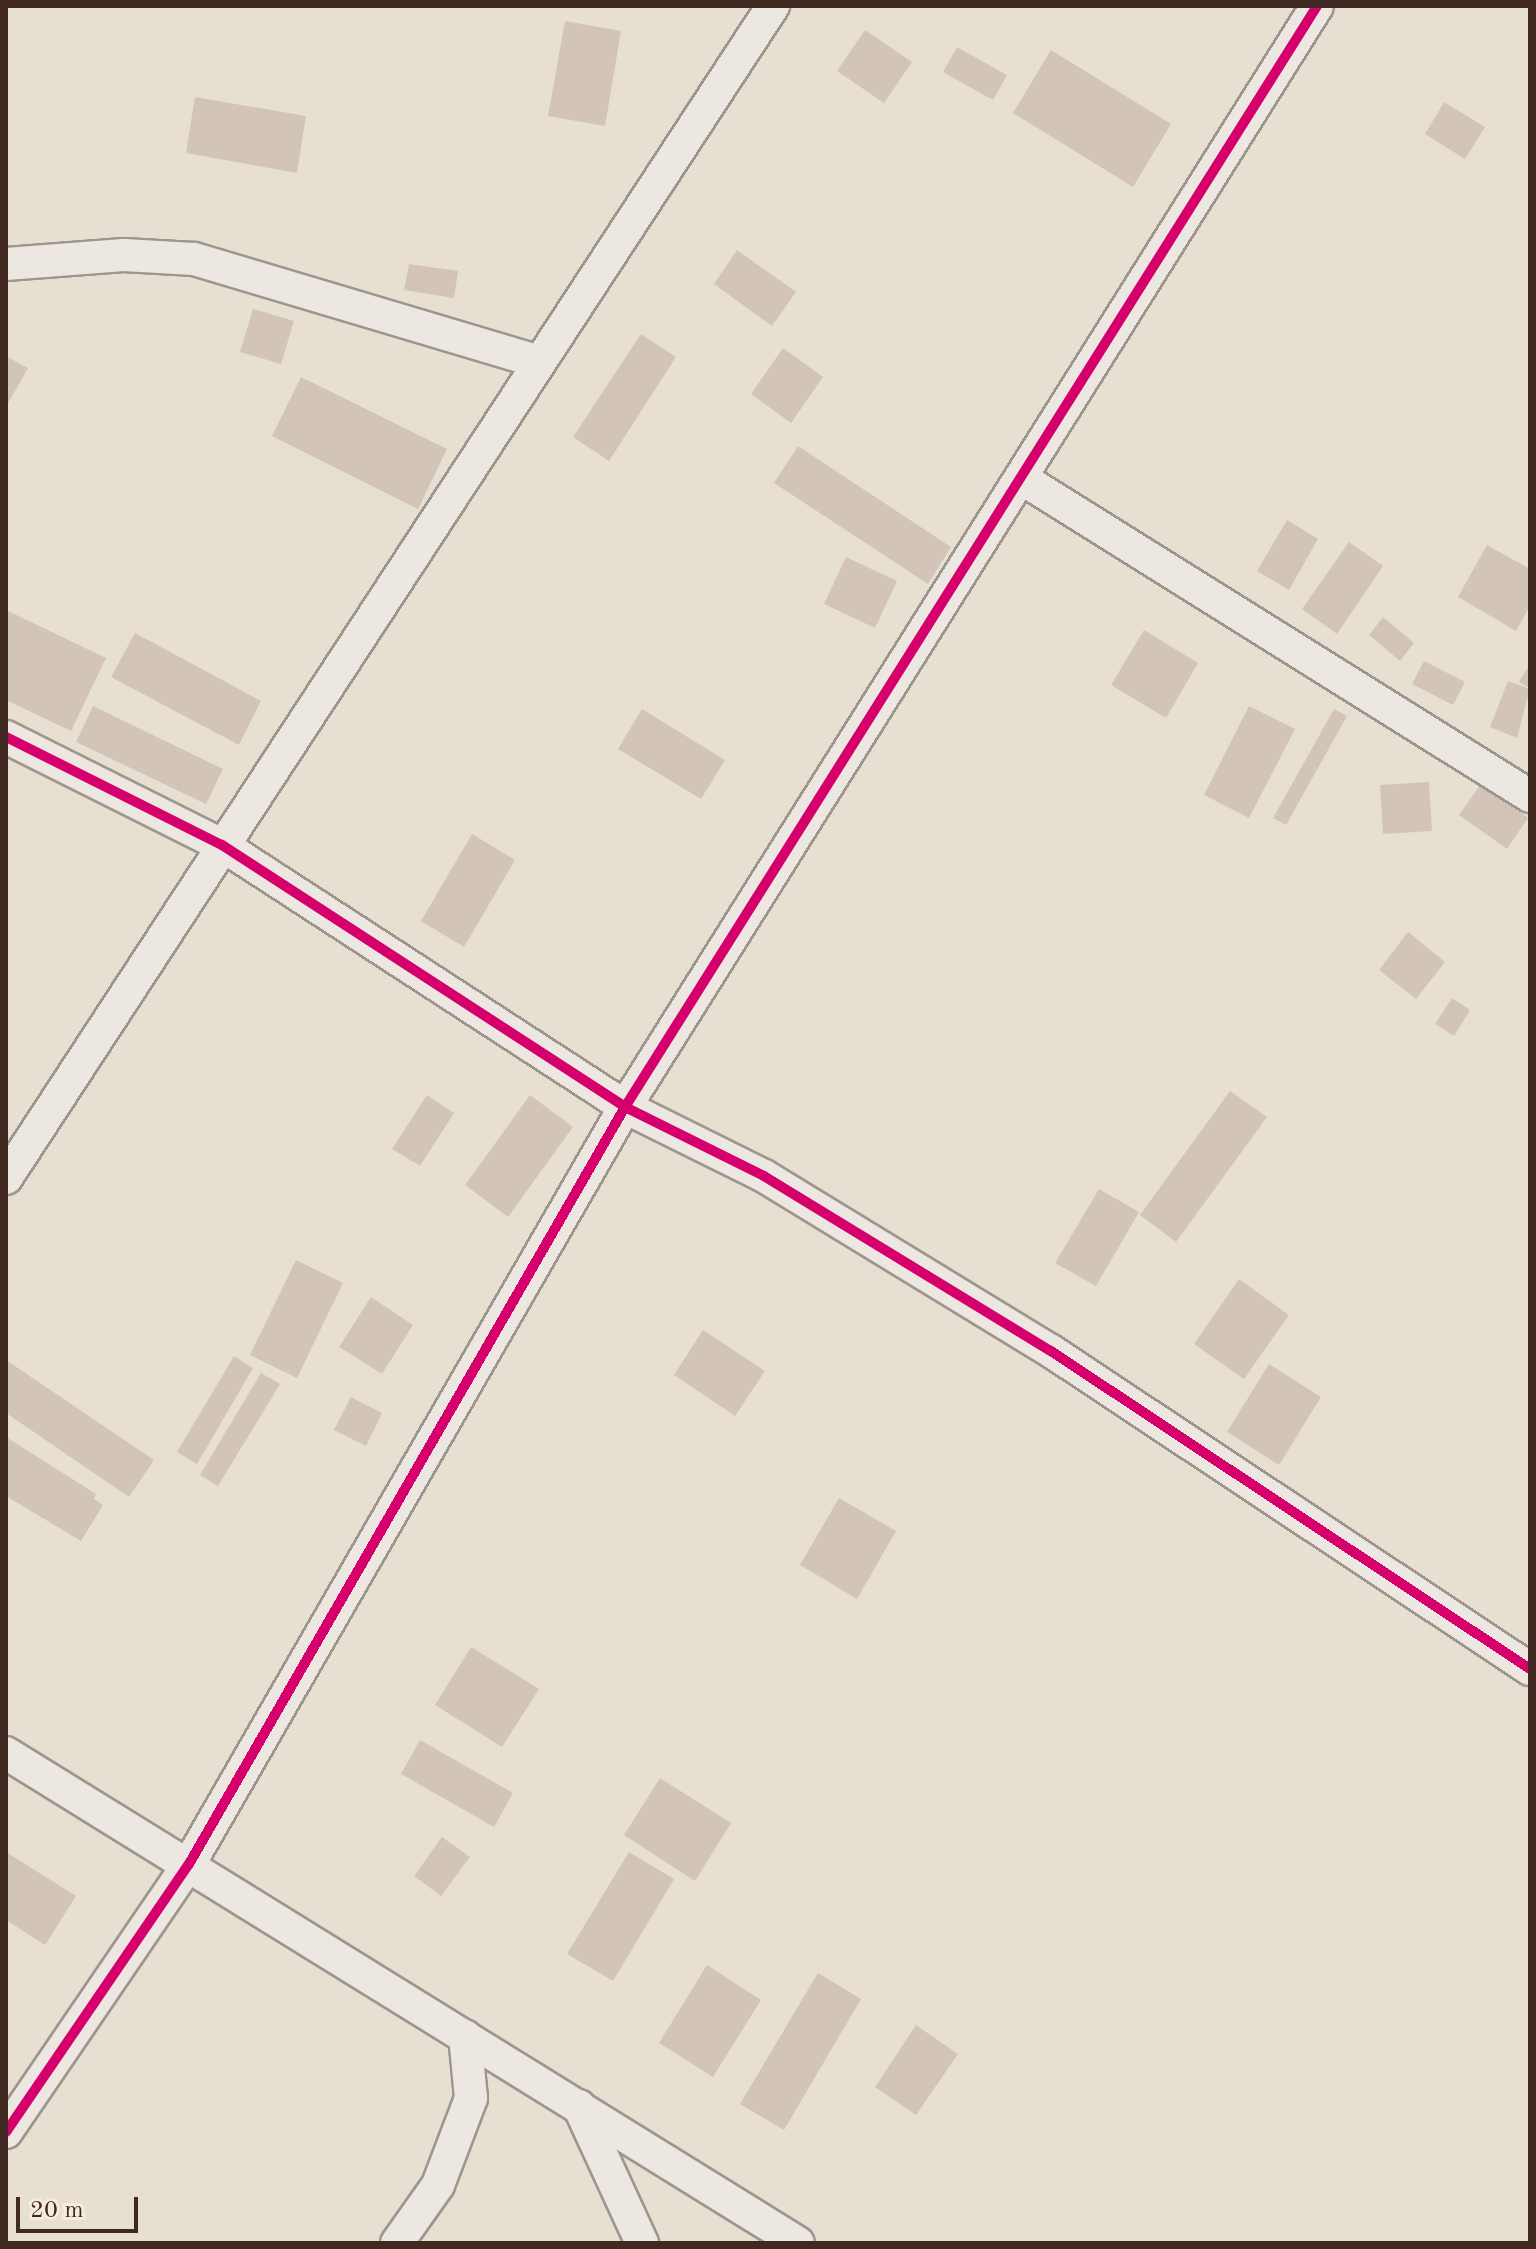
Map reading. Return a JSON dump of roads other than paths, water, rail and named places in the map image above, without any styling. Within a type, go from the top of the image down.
[{"type":"street","points":[[6,1178],[773,6]]},
{"type":"street","points":[[6,2132],[189,1864],[625,1107],[1317,6]]},
{"type":"street","points":[[6,264],[124,255],[194,259],[539,362]]},
{"type":"street","points":[[1021,478],[1530,796]]},
{"type":"street","points":[[6,737],[222,845],[625,1107],[764,1176],[1051,1351],[1530,1669]]},
{"type":"street","points":[[6,1753],[798,2243]]},
{"type":"street","points":[[397,2243],[438,2185],[471,2098],[465,2036]]},
{"type":"street","points":[[579,2106],[642,2243]]}]
